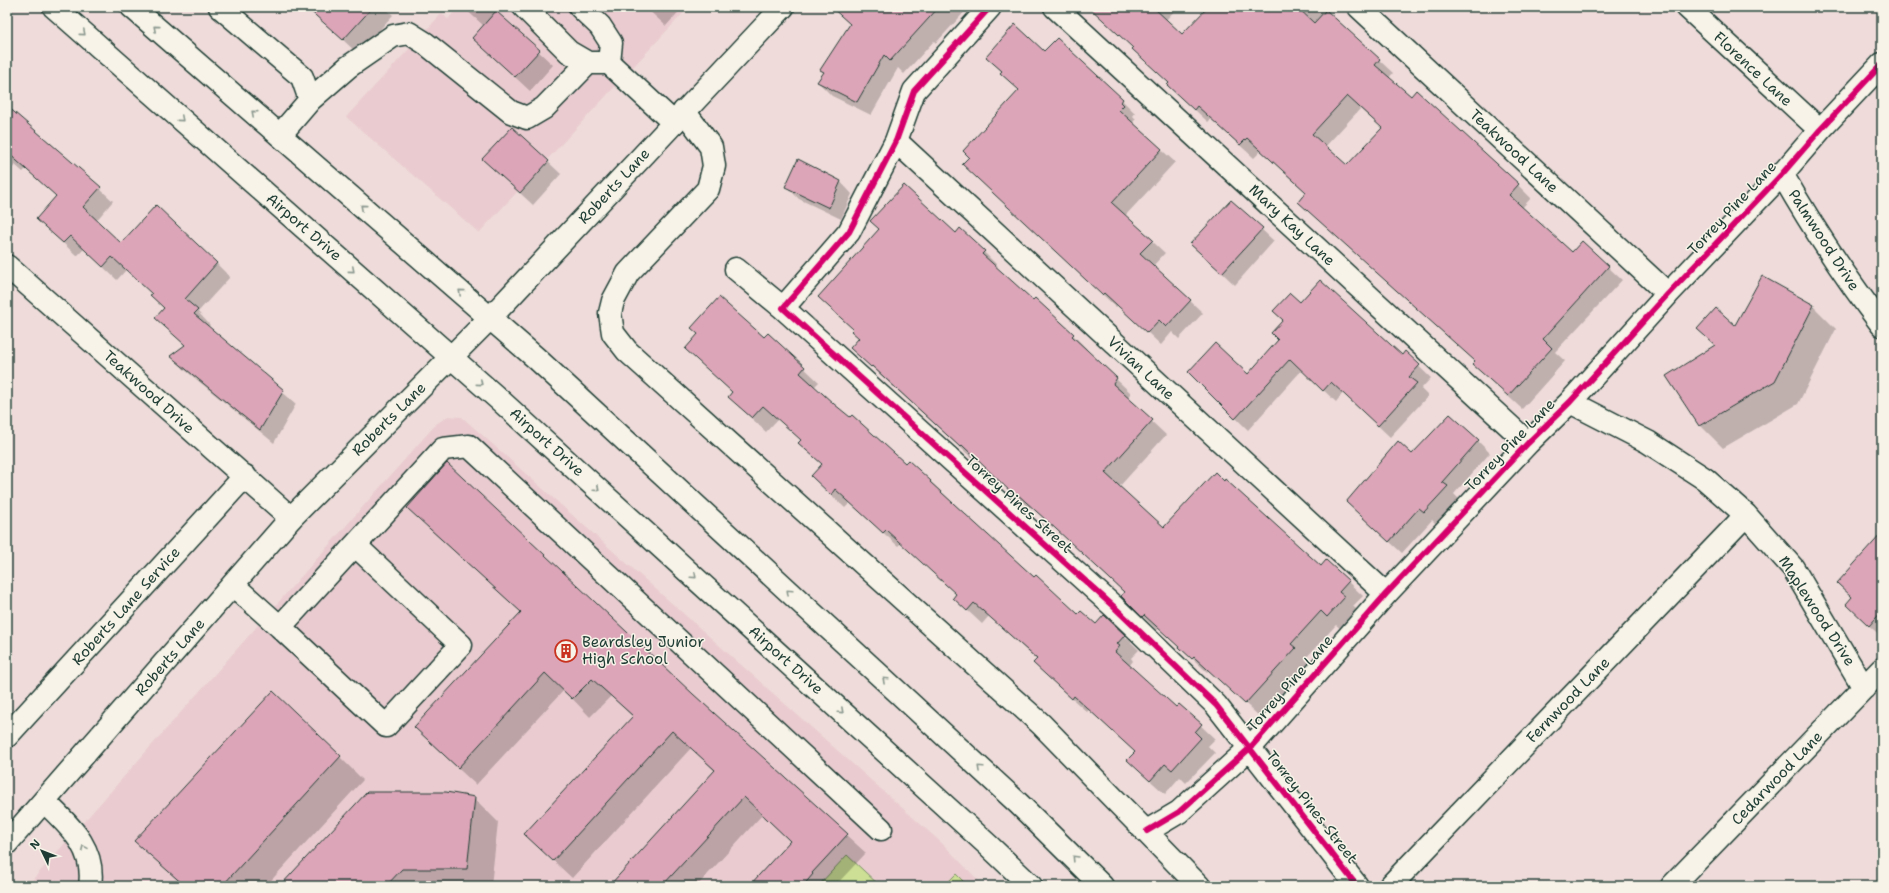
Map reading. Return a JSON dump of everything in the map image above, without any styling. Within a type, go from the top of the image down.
[{"type":"street","name":"Airport Drive","points":[[54,7],[503,403],[878,744],[1031,886]]},
{"type":"street","points":[[132,7],[536,358],[1014,799],[1102,886]]},
{"type":"street","points":[[220,7],[302,77],[310,100]]},
{"type":"street","points":[[524,7],[569,52],[599,63],[679,117],[711,147],[714,166],[708,189],[628,273],[613,301],[610,313],[613,333],[627,351],[1041,724],[1199,886]]},
{"type":"street","points":[[280,136],[310,100],[348,67],[393,36],[409,33],[425,43],[511,112],[527,118],[544,108],[599,63],[610,43],[600,26],[580,7]]},
{"type":"street","name":"Roberts Lane","points":[[7,843],[291,518],[490,318],[783,7]]},
{"type":"street","points":[[783,308],[849,232],[896,141],[914,91],[990,7]]},
{"type":"street","name":"Mary Kay Lane","points":[[1055,7],[1528,443]]},
{"type":"street","name":"Teakwood Lane","points":[[1359,7],[1668,294]]},
{"type":"street","name":"Florence Lane","points":[[1687,7],[1820,130]]},
{"type":"street","name":"Torrey Pine Lane","points":[[1147,831],[1179,812],[1250,748],[1386,594],[1528,443],[1570,402],[1668,294],[1782,174],[1820,130],[1882,64]]},
{"type":"street","name":"Vivian Lane","points":[[896,141],[1386,594]]},
{"type":"street","name":"Palmwood Drive","points":[[1782,174],[1813,229],[1853,288],[1882,324]]},
{"type":"street","name":"Teakwood Drive","points":[[7,266],[291,518]]},
{"type":"street","name":"Torrey Pines Street","points":[[736,269],[783,308],[1113,606],[1216,705],[1357,886]]},
{"type":"street","name":"Maplewood Drive","points":[[1570,402],[1648,442],[1705,479],[1746,515],[1793,568],[1864,688]]},
{"type":"street","points":[[280,627],[443,449],[469,446],[881,829]]},
{"type":"street","name":"Roberts Lane Service","points":[[7,736],[245,476]]},
{"type":"street","name":"Fernwood Lane","points":[[1390,886],[1746,515]]},
{"type":"street","points":[[233,585],[386,726],[461,645],[355,545]]},
{"type":"street","name":"Cedarwood Lane","points":[[1672,886],[1882,670]]},
{"type":"street","points":[[44,801],[74,831],[82,842],[92,871],[90,886]]},
{"type":"shaded area","points":[[458,7],[689,7],[479,233],[346,117],[442,13],[448,19]]},
{"type":"shaded area","points":[[448,416],[462,417],[943,844],[984,886],[27,886],[436,424]]},
{"type":"green space","points":[[847,855],[880,886],[818,886]]},
{"type":"green space","points":[[956,874],[968,886],[944,886]]},
{"type":"building","points":[[306,7],[373,7],[343,40]]},
{"type":"building","points":[[831,7],[939,7],[890,61],[884,55],[857,102],[817,82],[824,72],[820,70],[850,24]]},
{"type":"building","points":[[1089,7],[1153,7],[1182,34],[1208,7],[1297,7],[1314,23],[1326,10],[1380,59],[1375,65],[1411,96],[1416,90],[1519,184],[1509,195],[1572,252],[1582,241],[1609,266],[1543,339],[1552,348],[1508,396],[1472,364],[1475,361],[1298,202],[1306,192],[1247,138],[1240,145],[1197,106],[1194,110],[1167,85],[1169,83],[1132,49],[1133,48]],"holes":[[[1347,96],[1382,128],[1347,165],[1312,134]]]},
{"type":"building","points":[[496,11],[540,50],[515,77],[472,38]]},
{"type":"building","points":[[1015,24],[1044,51],[1057,38],[1123,99],[1121,102],[1124,105],[1119,110],[1162,149],[1112,203],[1153,240],[1140,253],[1191,300],[1166,327],[1159,320],[1147,333],[1104,293],[1102,295],[962,164],[969,157],[963,151],[1019,90],[1000,73],[1002,71],[986,57]]},
{"type":"building","points":[[7,106],[101,187],[83,207],[121,243],[156,205],[217,263],[185,299],[198,310],[194,314],[284,390],[260,430],[170,356],[185,345],[155,318],[164,308],[150,295],[152,294],[112,257],[103,267],[70,236],[63,243],[36,219],[56,196],[7,152]]},
{"type":"building","points":[[512,127],[549,161],[520,193],[482,159]]},
{"type":"building","points":[[798,159],[841,181],[829,208],[785,187]]},
{"type":"building","points":[[904,185],[956,233],[960,228],[985,251],[982,254],[1033,300],[1035,298],[1074,334],[1072,336],[1117,378],[1113,384],[1153,420],[1105,473],[1164,527],[1215,472],[1224,481],[1225,479],[1321,566],[1326,560],[1349,581],[1339,592],[1345,597],[1327,617],[1321,611],[1291,644],[1296,648],[1245,704],[1194,657],[1192,659],[1144,615],[1142,617],[1121,596],[1124,592],[1056,529],[1016,493],[1014,495],[962,445],[960,447],[872,366],[871,367],[850,348],[859,338],[851,331],[853,329],[818,297],[879,229],[870,221]]},
{"type":"building","points":[[1231,200],[1263,228],[1222,273],[1190,244]]},
{"type":"building","points":[[1762,276],[1814,305],[1775,381],[1699,426],[1666,376],[1715,345],[1697,329],[1716,308],[1735,325]]},
{"type":"building","points":[[1320,280],[1402,355],[1405,351],[1420,365],[1409,377],[1417,383],[1378,426],[1331,382],[1323,391],[1290,359],[1235,419],[1188,372],[1215,343],[1248,374],[1278,340],[1271,333],[1283,320],[1273,311],[1290,293],[1300,302]]},
{"type":"building","points":[[719,297],[764,337],[768,333],[805,367],[800,373],[834,404],[850,417],[852,415],[905,463],[908,460],[1034,577],[1036,575],[1078,614],[1081,611],[1096,624],[1104,615],[1125,635],[1117,644],[1120,646],[1115,652],[1176,707],[1179,704],[1202,724],[1195,732],[1201,738],[1172,770],[1165,764],[1150,781],[1127,760],[1135,752],[1074,696],[1072,699],[1033,663],[1037,659],[974,603],[967,611],[953,598],[956,594],[886,530],[883,533],[835,489],[831,495],[811,476],[822,464],[798,443],[801,440],[763,406],[752,418],[728,397],[732,392],[685,349],[698,334],[691,328]]},
{"type":"building","points":[[1450,414],[1479,440],[1442,482],[1448,486],[1424,512],[1419,508],[1389,542],[1346,502],[1398,441],[1412,454]]},
{"type":"building","name":"Beardsley Junior High School","points":[[447,463],[693,694],[848,834],[812,873],[813,874],[803,886],[749,886],[790,841],[744,797],[662,886],[609,886],[715,770],[672,731],[553,861],[524,834],[633,716],[592,679],[572,699],[545,673],[458,768],[414,727],[521,612],[407,508]]},
{"type":"building","points":[[1882,533],[1882,611],[1869,626],[1846,604],[1852,597],[1837,583]]},
{"type":"building","points":[[273,691],[341,756],[222,886],[185,886],[134,841]]},
{"type":"building","points":[[367,792],[446,792],[475,797],[467,869],[402,869],[386,886],[280,886]]},
{"type":"cycle path","points":[[990,7],[914,91],[896,141],[849,232],[783,308],[1113,606],[1216,705],[1357,886]]},
{"type":"cycle path","points":[[1147,831],[1179,812],[1250,748],[1386,594],[1528,443],[1570,402],[1668,294],[1782,174],[1820,130],[1882,64]]},
{"type":"place","name":"Beardsley Junior High School","points":[[566,651]]}]
